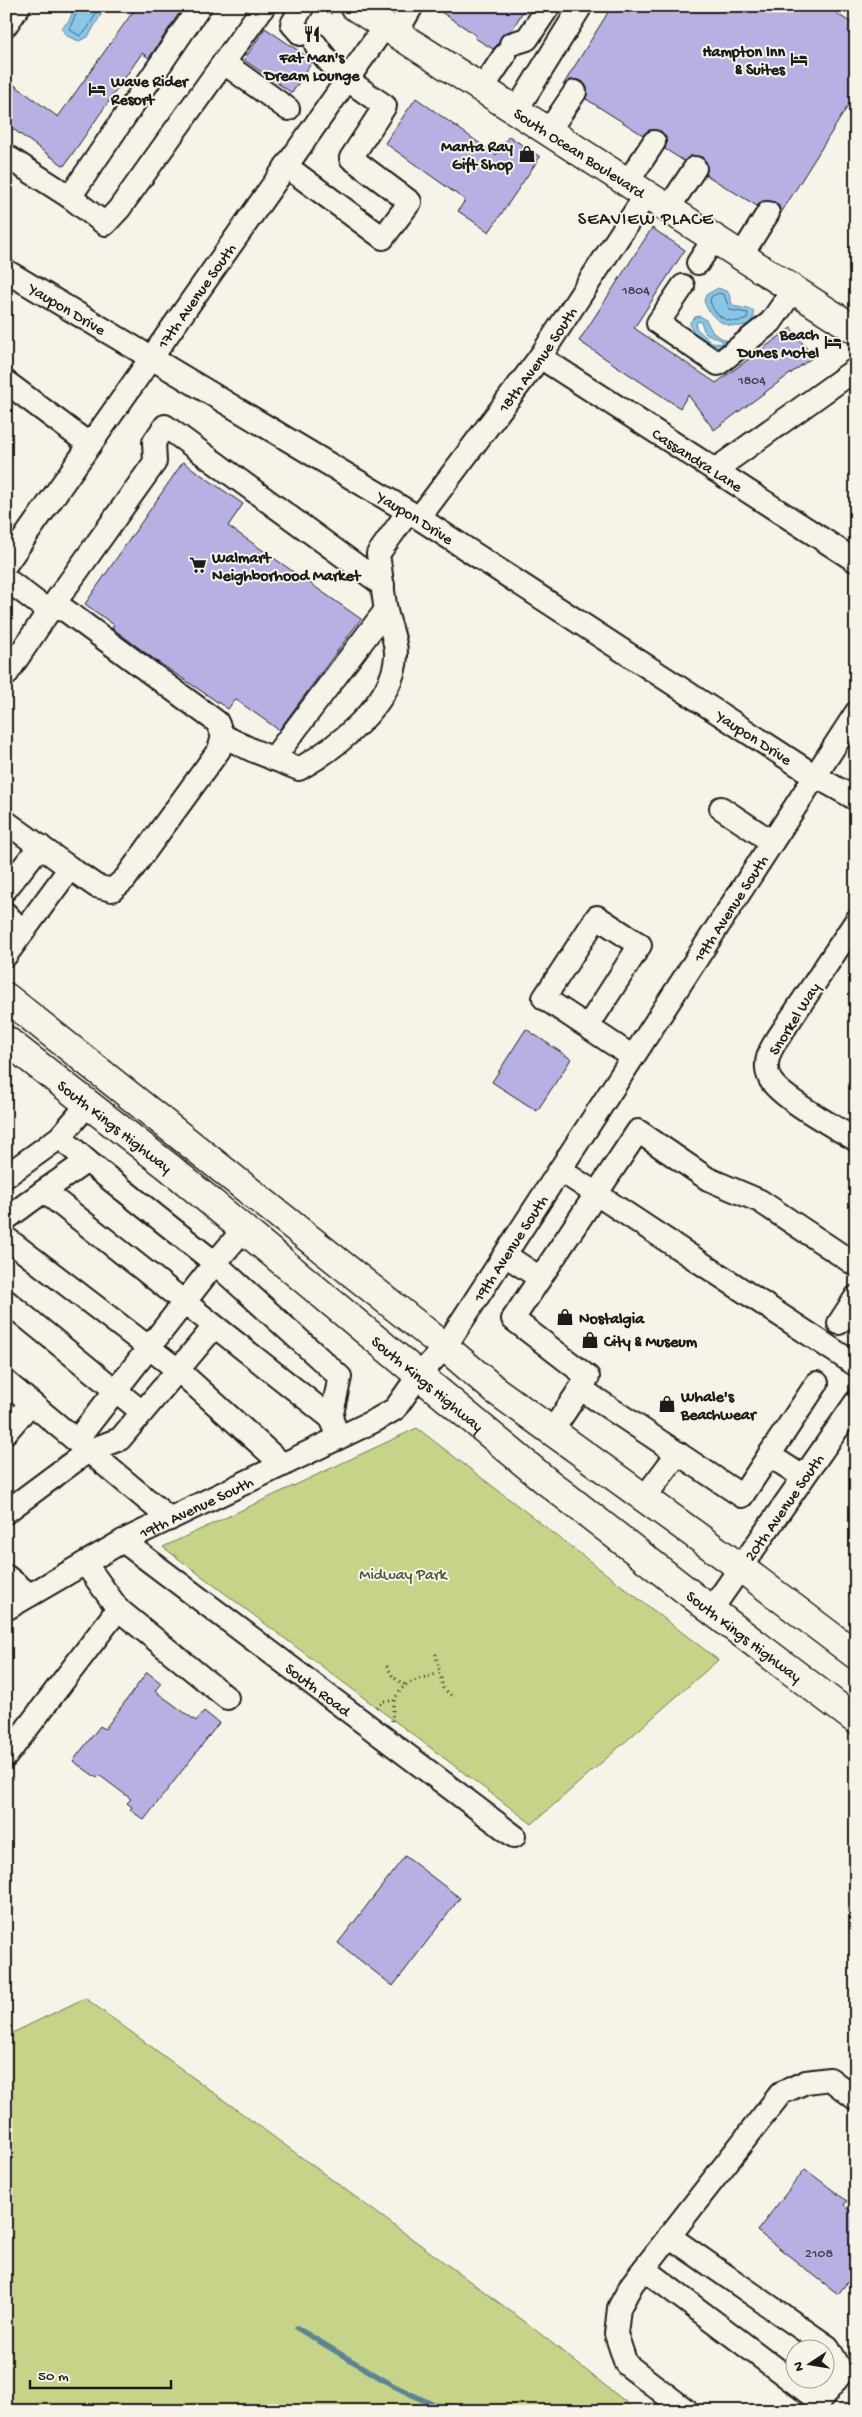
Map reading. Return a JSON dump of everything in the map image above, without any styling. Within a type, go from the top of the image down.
[{"type":"main road","name":"South Ocean Boulevard","points":[[360,8],[548,132],[856,330]]},
{"type":"main road","name":"South Kings Highway","points":[[6,997],[445,1347],[495,1390],[741,1568],[856,1655]]},
{"type":"main road","name":"South Kings Highway","points":[[6,1040],[244,1230],[544,1480],[856,1720]]},
{"type":"street","points":[[6,25],[19,6]]},
{"type":"street","points":[[70,197],[200,6]]},
{"type":"street","points":[[6,156],[70,197],[104,224],[119,209],[264,6]]},
{"type":"street","points":[[286,166],[383,238],[410,202],[351,158],[385,106],[346,80],[292,24],[303,6]]},
{"type":"street","name":"17th Avenue South","points":[[6,564],[346,80],[412,6]]},
{"type":"street","points":[[482,88],[507,50],[527,39],[549,6]]},
{"type":"street","points":[[516,111],[581,6]]},
{"type":"street","points":[[224,63],[288,109]]},
{"type":"street","points":[[548,132],[575,92]]},
{"type":"street","points":[[647,196],[654,142]]},
{"type":"street","points":[[647,196],[695,168]]},
{"type":"street","name":"18th Avenue South","points":[[273,759],[299,769],[325,754],[365,717],[383,694],[392,673],[396,656],[386,610],[378,554],[413,515],[540,357],[647,196]]},
{"type":"street","points":[[741,256],[768,213]]},
{"type":"street","points":[[698,263],[714,239]]},
{"type":"street","name":"Yaupon Drive","points":[[6,271],[413,515],[815,776],[856,799]]},
{"type":"street","points":[[683,286],[658,324],[718,364],[771,322],[793,290]]},
{"type":"street","name":"Cassandra Lane","points":[[540,357],[856,561]]},
{"type":"street","points":[[716,470],[856,369]]},
{"type":"street","points":[[6,382],[90,445]]},
{"type":"street","points":[[6,675],[51,608],[155,462],[154,442],[165,426],[383,586]]},
{"type":"street","points":[[6,579],[43,607],[65,610],[217,722],[223,736],[219,750],[125,879],[112,890],[96,886],[40,846],[8,828]]},
{"type":"street","points":[[223,736],[273,759],[386,610]]},
{"type":"street","name":"19th Avenue South","points":[[6,1609],[123,1541],[283,1465],[335,1428],[395,1409],[419,1375],[445,1347],[856,714]]},
{"type":"street","points":[[721,808],[772,842]]},
{"type":"street","points":[[6,890],[40,846]]},
{"type":"street","points":[[6,955],[70,868]]},
{"type":"street","points":[[6,914],[23,932]]},
{"type":"street","points":[[588,1026],[640,945],[597,917],[544,998],[633,1057]]},
{"type":"street","name":"Snorkel Way","points":[[856,921],[774,1044],[767,1061],[769,1078],[782,1093],[856,1140]]},
{"type":"street","points":[[88,1104],[60,1137],[9,1174],[41,1194],[214,1327],[335,1428]]},
{"type":"street","points":[[552,1431],[588,1377],[513,1319],[638,1131],[708,1179],[760,1201],[856,1265]]},
{"type":"street","points":[[60,1137],[87,1161],[215,1263],[340,1377],[335,1428]]},
{"type":"street","points":[[6,1219],[87,1161]]},
{"type":"street","points":[[560,1170],[856,1365]]},
{"type":"street","points":[[6,1512],[82,1446],[116,1390],[215,1263],[244,1230]]},
{"type":"street","points":[[6,1238],[178,1370],[283,1465]]},
{"type":"street","points":[[505,1255],[540,1278]]},
{"type":"street","points":[[839,1322],[856,1297]]},
{"type":"street","points":[[6,1302],[142,1412]]},
{"type":"street","points":[[82,1446],[120,1439],[214,1327]]},
{"type":"street","points":[[6,1382],[170,1519]]},
{"type":"street","points":[[581,1389],[742,1496],[817,1383]]},
{"type":"street","name":"20th Avenue South","points":[[711,1610],[856,1402]]},
{"type":"street","points":[[6,1432],[31,1403]]},
{"type":"street","points":[[644,1498],[678,1454]]},
{"type":"street","points":[[769,1455],[803,1477]]},
{"type":"street","name":"South Road","points":[[123,1541],[514,1836]]},
{"type":"street","points":[[85,1563],[118,1609],[227,1698]]},
{"type":"street","points":[[6,1576],[30,1595]]},
{"type":"street","points":[[6,1756],[118,1609]]},
{"type":"street","points":[[687,2411],[626,2364],[616,2334],[619,2308],[669,2236],[781,2093],[806,2082],[830,2079],[856,2099]]},
{"type":"street","points":[[644,2270],[816,2406],[840,2375],[837,2363],[828,2348],[669,2236]]},
{"type":"path","points":[[435,1651],[443,1688],[454,1698]]},
{"type":"path","points":[[387,1666],[393,1677],[405,1685]]},
{"type":"path","points":[[366,1725],[379,1703],[394,1701],[400,1688],[440,1673]]},
{"type":"green space","name":"Midway Park","points":[[417,1428],[718,1660],[532,1824],[163,1547]]},
{"type":"green space","points":[[85,1998],[528,2324],[637,2411],[6,2411],[6,2036]]},
{"type":"water","points":[[75,6],[106,6],[88,37],[79,41],[67,36],[61,28],[69,21]]},
{"type":"water","points":[[718,288],[728,292],[733,306],[753,310],[754,316],[750,324],[743,326],[729,325],[722,323],[711,314],[704,301],[706,295]]},
{"type":"water","points":[[700,316],[706,320],[713,333],[727,341],[727,345],[721,350],[711,347],[701,340],[691,327],[690,322],[695,317]],"holes":[[[697,321],[701,322],[705,333],[723,341],[722,344],[711,342],[696,328]]]},
{"type":"building","name":"Wave Rider Resort","points":[[137,6],[184,6],[149,58],[142,53],[64,166],[6,124],[6,94],[13,84],[58,117]]},
{"type":"building","points":[[432,6],[526,6],[512,30],[502,35],[498,44],[493,49],[475,38],[476,35]]},
{"type":"building","points":[[612,6],[825,6],[856,26],[856,93],[781,213],[779,206],[775,202],[762,201],[757,206],[706,175],[707,163],[702,157],[690,156],[684,161],[665,149],[666,137],[661,131],[649,130],[643,135],[586,99],[587,87],[582,81],[570,80],[563,85]]},
{"type":"building","points":[[265,28],[312,62],[292,93],[244,60]]},
{"type":"building","points":[[416,98],[496,155],[509,136],[540,157],[489,232],[458,211],[465,200],[385,143]]},
{"type":"building","points":[[652,228],[685,250],[634,328],[716,383],[791,328],[813,357],[714,430],[688,395],[680,408],[579,341]]},
{"type":"building","name":"Walmart Neighborhood Market","points":[[183,462],[243,504],[228,526],[361,619],[279,730],[235,699],[228,709],[158,662],[112,628],[114,625],[85,604]]},
{"type":"building","points":[[526,1029],[571,1059],[537,1111],[492,1082]]},
{"type":"building","points":[[147,1672],[161,1683],[155,1691],[196,1721],[204,1711],[219,1723],[144,1820],[130,1810],[132,1807],[127,1803],[131,1799],[99,1775],[97,1778],[73,1761],[100,1726],[105,1729]]},
{"type":"building","points":[[405,1856],[460,1898],[393,1986],[338,1943]]},
{"type":"building","points":[[805,2169],[847,2201],[844,2205],[856,2215],[856,2272],[838,2294],[757,2231]]},
{"type":"waterway","points":[[297,2328],[394,2386],[446,2411]]},
{"type":"place","name":"Fat Man's Dream Lounge","points":[[312,34]]},
{"type":"place","name":"Hampton Inn & Suites","points":[[799,59]]},
{"type":"place","name":"Wave Rider Resort","points":[[97,89]]},
{"type":"place","name":"Manta Ray Gift Shop","points":[[527,154]]},
{"type":"place","name":"Beach Dunes Motel","points":[[833,342]]},
{"type":"place","name":"Walmart Neighborhood Market","points":[[198,565]]},
{"type":"place","name":"Nostalgia","points":[[565,1317]]},
{"type":"place","name":"City & Museum","points":[[590,1340]]},
{"type":"place","name":"Whale's Beachwear","points":[[667,1404]]},
{"type":"district","name":"SEAVIEW PLACE","points":[[646,218]]}]
